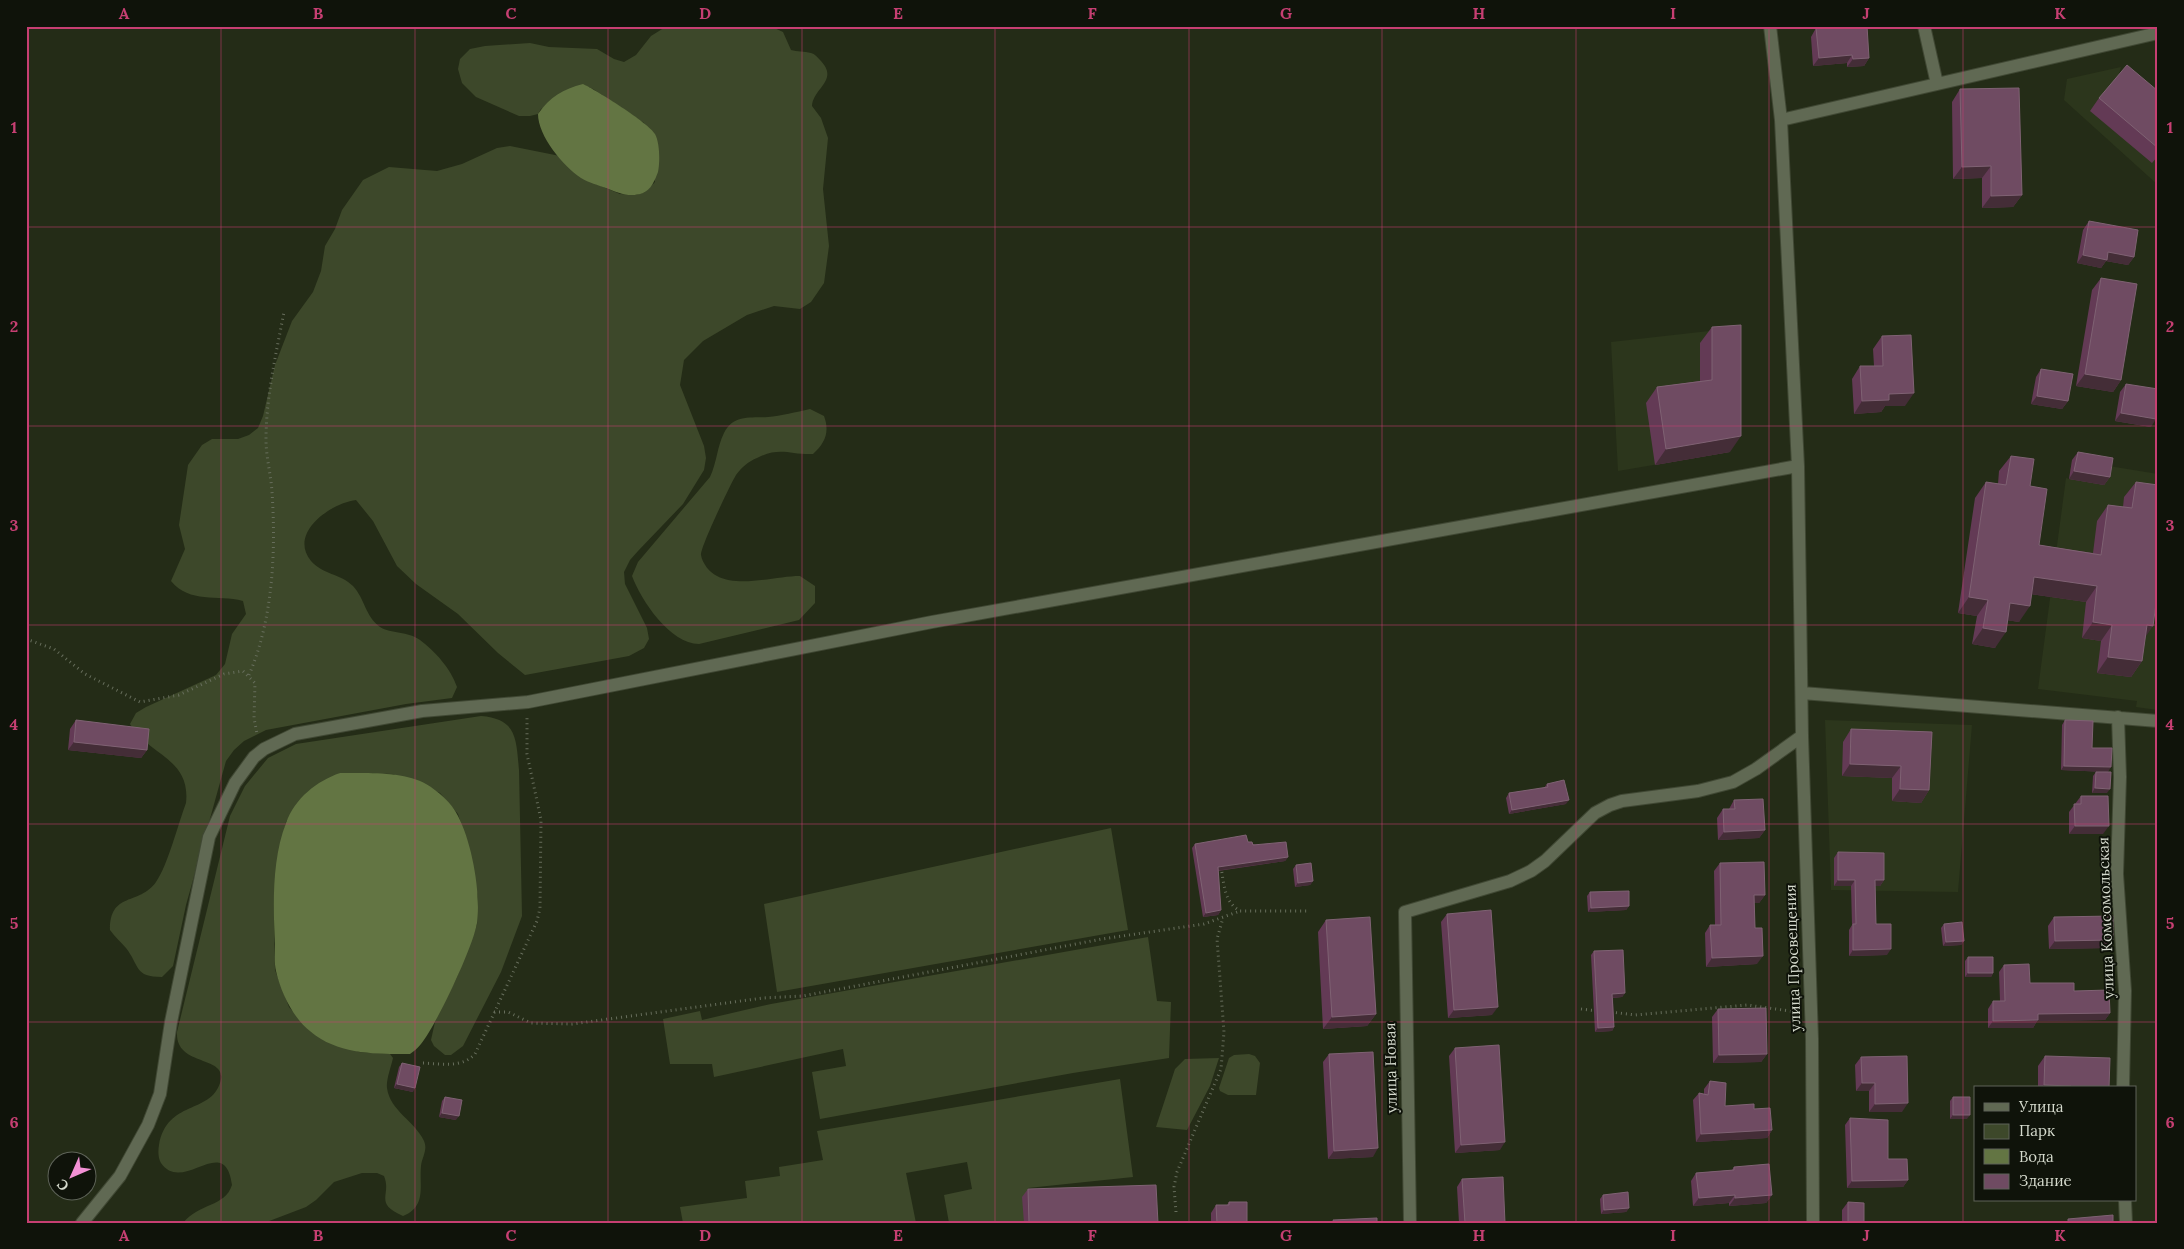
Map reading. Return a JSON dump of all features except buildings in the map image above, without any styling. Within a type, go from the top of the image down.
[{"type":"street","name":"улица Просвещения","points":[[1770,26],[1781,120],[1798,466],[1802,736],[1811,1015],[1813,1223]]},
{"type":"street","points":[[1924,26],[1937,84]]},
{"type":"street","points":[[1781,120],[2158,33]]},
{"type":"street","points":[[82,1223],[120,1176],[148,1125],[160,1094],[171,1022],[209,837],[235,783],[254,757],[264,748],[295,734],[422,712],[528,702],[932,622],[1798,466]]},
{"type":"street","points":[[1802,693],[2158,721]]},
{"type":"street","name":"улица Комсомольская","points":[[2118,717],[2120,776],[2117,874],[2125,991],[2123,1086]]},
{"type":"street","name":"улица Новая","points":[[1410,1223],[1405,912],[1510,880],[1531,871],[1545,861],[1596,813],[1610,805],[1622,801],[1698,791],[1733,782],[1756,769],[1802,736]]},
{"type":"street","points":[[2125,1202],[2126,1223]]},
{"type":"path","points":[[249,675],[258,653],[264,626],[273,556],[272,492],[266,440],[268,404],[284,312]]},
{"type":"path","points":[[26,638],[54,649],[85,674],[140,702],[162,700],[179,695],[224,674],[243,672],[249,675],[255,684],[254,718],[258,738],[264,748]]},
{"type":"path","points":[[424,1064],[458,1064],[468,1061],[475,1054],[537,921],[540,908],[541,820],[527,754],[528,702]]},
{"type":"path","points":[[1220,860],[1226,896],[1232,906],[1240,910]]},
{"type":"path","points":[[494,1012],[508,1012],[531,1023],[572,1024],[763,998],[803,996],[1074,945],[1204,924],[1240,910],[1309,911]]},
{"type":"path","points":[[1176,1212],[1174,1187],[1177,1172],[1220,1069],[1224,1032],[1217,938],[1223,917]]},
{"type":"path","points":[[1581,1009],[1635,1015],[1764,1006],[1811,1015]]},
{"type":"shaded area","points":[[2121,67],[2118,77],[2158,111],[2158,185],[2064,100],[2067,79]]},
{"type":"shaded area","points":[[1727,329],[1729,341],[1730,452],[1618,471],[1611,342]]},
{"type":"shaded area","points":[[2072,460],[2158,474],[2158,710],[2136,707],[2137,701],[2038,689],[2066,478],[2069,479]]},
{"type":"shaded area","points":[[1825,720],[1972,725],[1958,892],[1831,890]]},
{"type":"green space","points":[[667,26],[770,26],[783,32],[791,50],[812,53],[825,67],[827,79],[816,94],[812,106],[821,118],[828,138],[823,189],[829,246],[824,283],[811,302],[800,309],[774,306],[747,315],[703,341],[684,360],[680,385],[704,446],[706,458],[704,470],[683,504],[630,560],[624,572],[625,584],[647,628],[649,639],[644,648],[629,656],[525,675],[498,653],[458,614],[416,584],[397,566],[373,521],[356,500],[346,502],[325,513],[309,530],[305,540],[305,550],[311,561],[321,569],[353,586],[371,618],[380,627],[389,631],[410,635],[426,644],[447,667],[457,687],[452,698],[406,704],[266,730],[244,741],[234,750],[226,761],[186,905],[173,966],[162,977],[142,973],[126,948],[110,930],[111,918],[115,909],[120,904],[142,894],[156,882],[169,855],[186,803],[186,788],[182,776],[175,766],[147,743],[130,724],[136,713],[146,707],[216,675],[225,664],[232,634],[246,614],[243,601],[195,596],[178,588],[171,581],[185,549],[179,525],[188,465],[202,445],[212,439],[238,439],[249,435],[258,428],[263,416],[275,365],[292,321],[313,292],[321,271],[325,246],[335,229],[342,210],[363,180],[389,167],[437,171],[462,164],[497,148],[510,146],[560,156],[582,178],[620,194],[636,195],[645,192],[655,182],[644,123],[593,89],[583,85],[541,109],[538,114],[519,116],[476,97],[462,83],[458,69],[460,59],[470,49],[530,43],[549,47],[597,49],[614,59],[624,62],[636,55],[651,36]]},
{"type":"green space","points":[[810,409],[824,416],[826,422],[825,437],[821,446],[813,454],[772,452],[751,461],[743,467],[736,475],[722,503],[705,541],[701,555],[703,561],[714,575],[726,579],[747,581],[800,576],[815,586],[815,603],[799,620],[699,644],[688,642],[678,637],[658,619],[636,586],[632,576],[638,562],[710,477],[724,433],[732,423],[743,418],[789,414]]},
{"type":"green space","points":[[481,716],[502,721],[508,726],[517,748],[522,916],[501,972],[463,1046],[451,1055],[445,1055],[434,1046],[431,1040],[435,1022],[457,977],[477,925],[478,897],[466,839],[458,814],[440,793],[393,774],[340,773],[299,802],[286,822],[278,858],[274,920],[275,970],[289,1007],[311,1032],[359,1052],[390,1054],[393,1058],[387,1081],[389,1096],[398,1110],[420,1134],[425,1144],[421,1166],[420,1195],[416,1207],[403,1216],[394,1211],[386,1203],[384,1176],[377,1173],[362,1173],[334,1182],[306,1207],[264,1223],[183,1223],[196,1212],[224,1197],[232,1185],[228,1170],[221,1163],[212,1163],[180,1172],[170,1171],[161,1163],[158,1150],[164,1131],[170,1121],[215,1093],[220,1083],[221,1074],[217,1068],[184,1051],[179,1043],[177,1032],[230,816],[245,786],[268,758],[296,744]]},
{"type":"green space","points":[[1111,828],[1128,930],[777,992],[764,904]]},
{"type":"green space","points":[[1148,937],[1157,1001],[1171,1002],[1169,1058],[1073,1073],[820,1119],[812,1072],[846,1066],[843,1049],[714,1077],[712,1064],[670,1064],[663,1019],[700,1011],[702,1020],[771,1004]]},
{"type":"green space","points":[[1249,1054],[1255,1056],[1260,1063],[1256,1095],[1228,1095],[1220,1091],[1219,1088],[1229,1058],[1234,1055]]},
{"type":"green space","points":[[1219,1058],[1210,1086],[1187,1130],[1156,1127],[1175,1069],[1185,1059]]},
{"type":"green space","points":[[1120,1079],[1133,1177],[1028,1188],[1030,1210],[1024,1223],[949,1223],[944,1195],[972,1189],[967,1162],[906,1173],[916,1223],[683,1223],[680,1207],[747,1198],[745,1181],[780,1176],[779,1167],[823,1160],[817,1131]]},
{"type":"water","points":[[583,84],[633,115],[655,134],[659,148],[659,168],[654,181],[646,192],[633,195],[624,194],[584,180],[559,158],[547,141],[539,123],[538,114],[547,103],[558,95],[569,88]]},
{"type":"water","points":[[340,773],[396,775],[426,784],[452,806],[463,827],[471,854],[478,897],[477,923],[474,934],[462,967],[436,1020],[421,1044],[410,1054],[359,1052],[322,1040],[311,1032],[293,1012],[281,988],[276,971],[274,882],[281,837],[290,814],[301,798],[315,786]]}]
